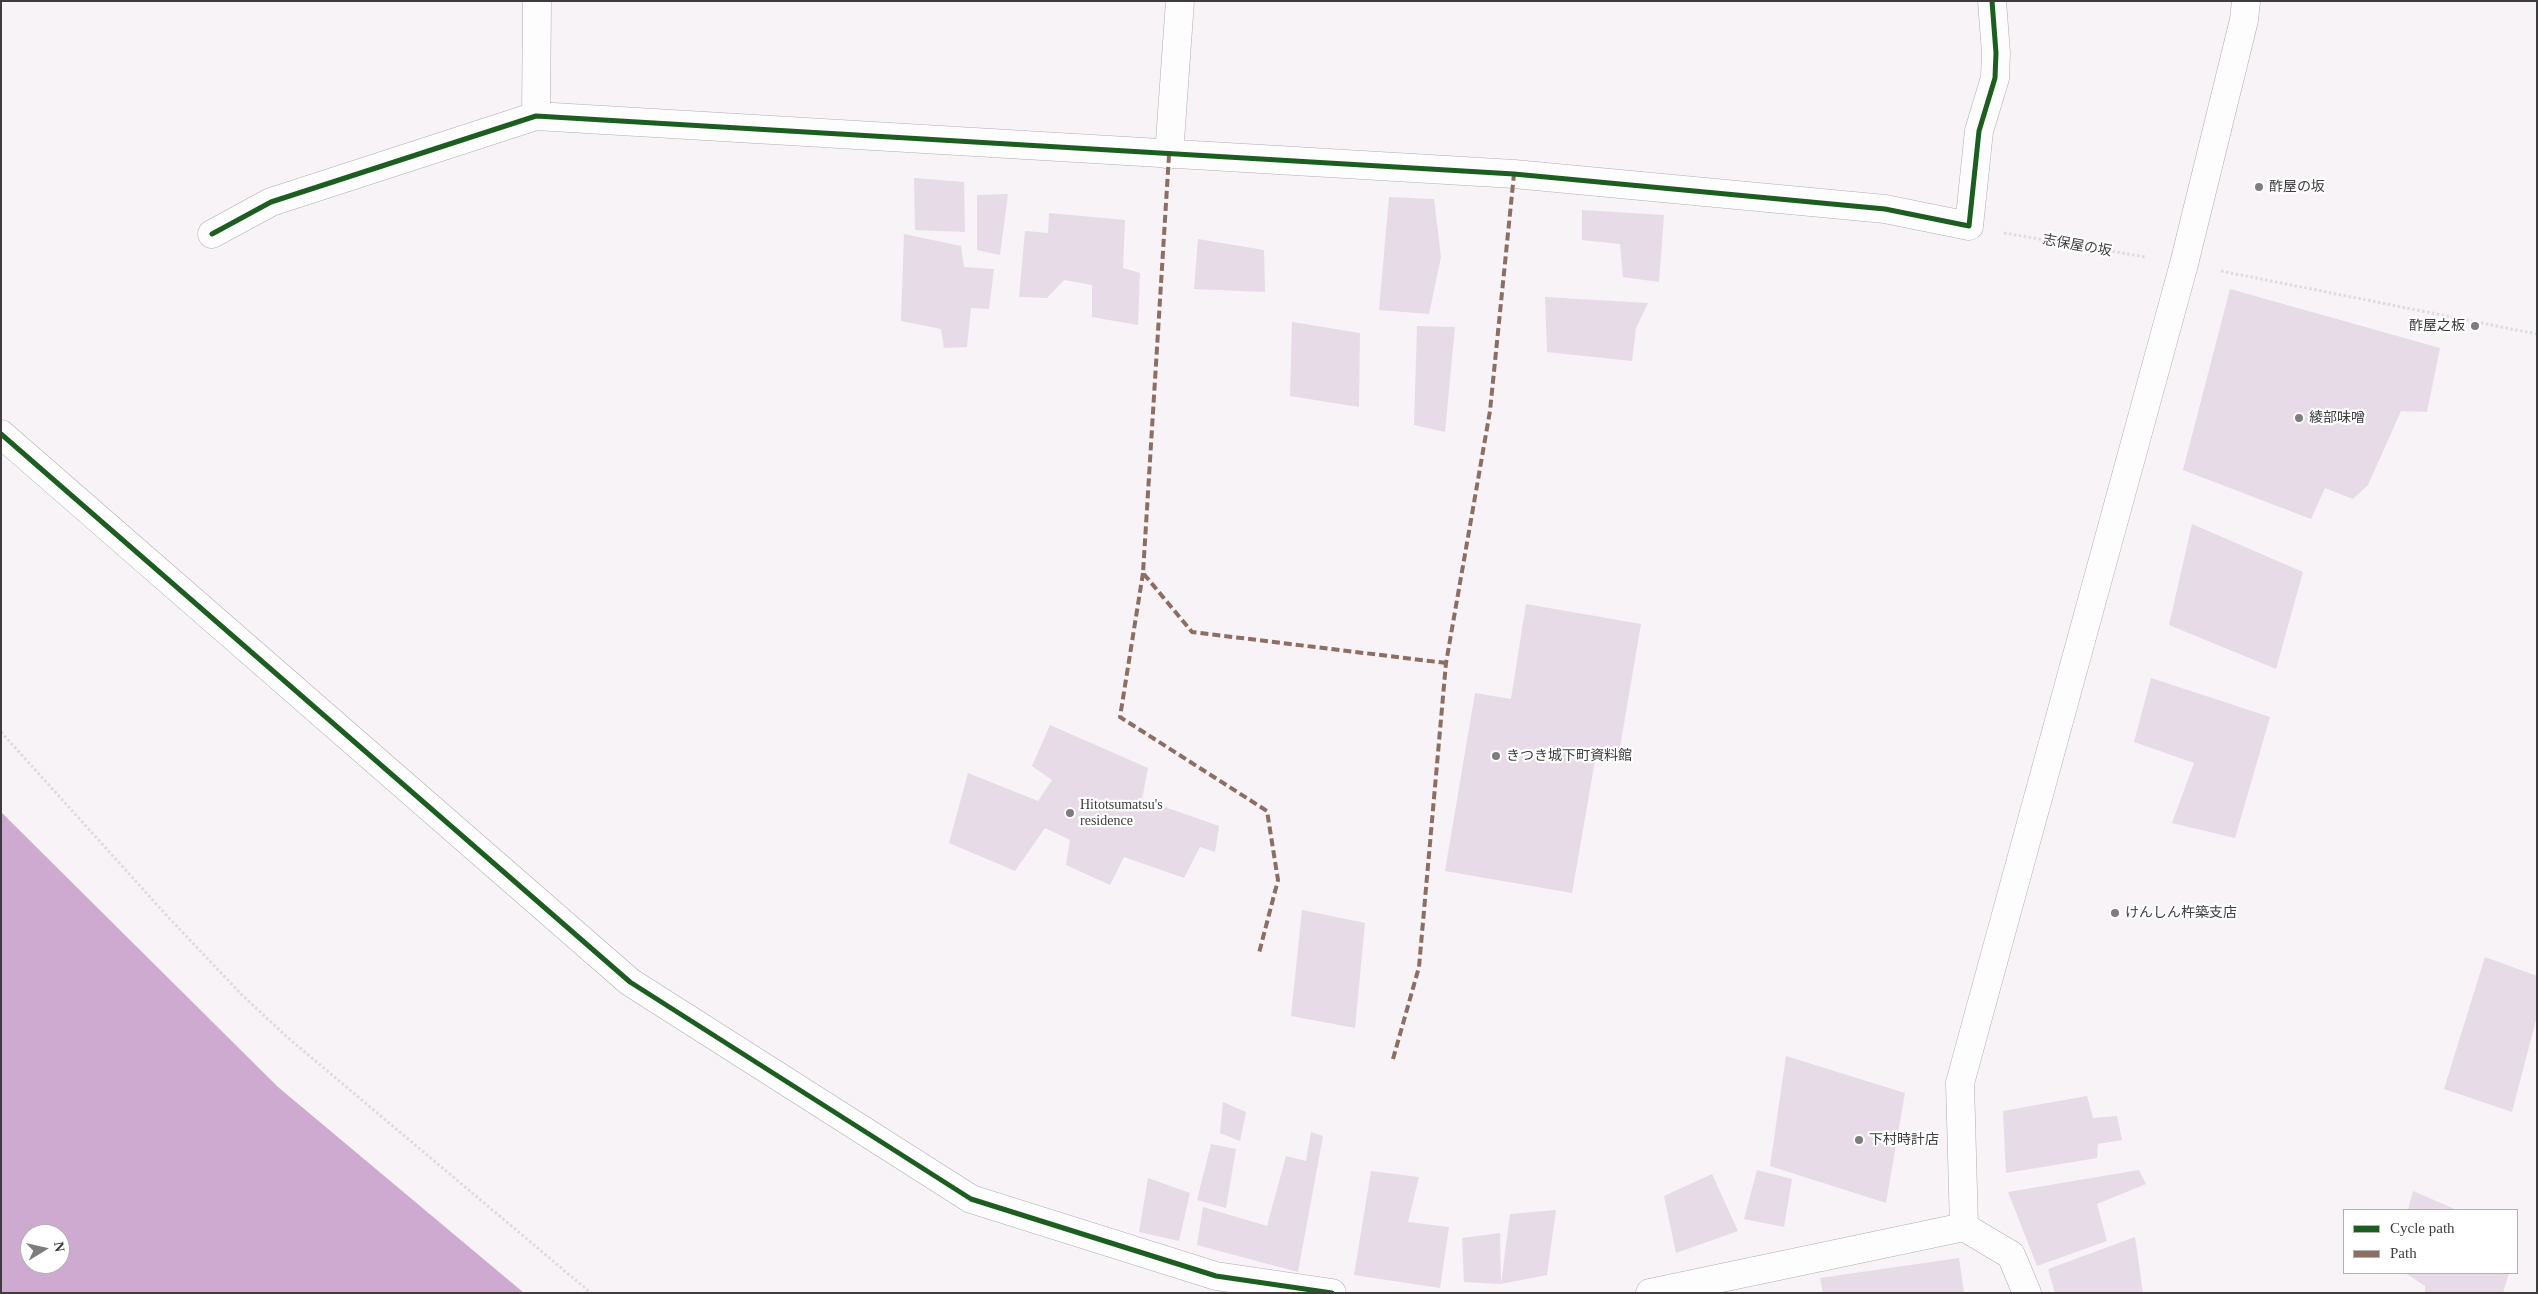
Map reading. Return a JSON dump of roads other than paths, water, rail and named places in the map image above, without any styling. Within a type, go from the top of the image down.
[{"type":"street","points":[[536,116],[537,1]]},
{"type":"street","points":[[1169,155],[1180,1]]},
{"type":"street","points":[[212,234],[271,202],[536,116],[1514,174],[1885,208],[1969,226],[1979,131],[1995,78],[1996,53],[1992,1]]},
{"type":"street","points":[[1964,1227],[1960,1083],[2184,264],[2244,20],[2246,1]]},
{"type":"street","points":[[1,434],[630,982],[972,1199],[1216,1276],[1332,1293]]},
{"type":"street","points":[[1650,1293],[1964,1227],[2011,1255],[2027,1293]]},
{"type":"place","name":"酢屋の坂","points":[[2259,187]]},
{"type":"place","name":"酢屋之板","points":[[2475,326]]},
{"type":"place","name":"綾部味噌","points":[[2299,418]]},
{"type":"place","name":"きつき城下町資料館","points":[[1496,756]]},
{"type":"place","name":"Hitotsumatsu's residence","points":[[1070,813]]},
{"type":"place","name":"けんしん杵築支店","points":[[2115,913]]},
{"type":"place","name":"下村時計店","points":[[1859,1140]]}]
